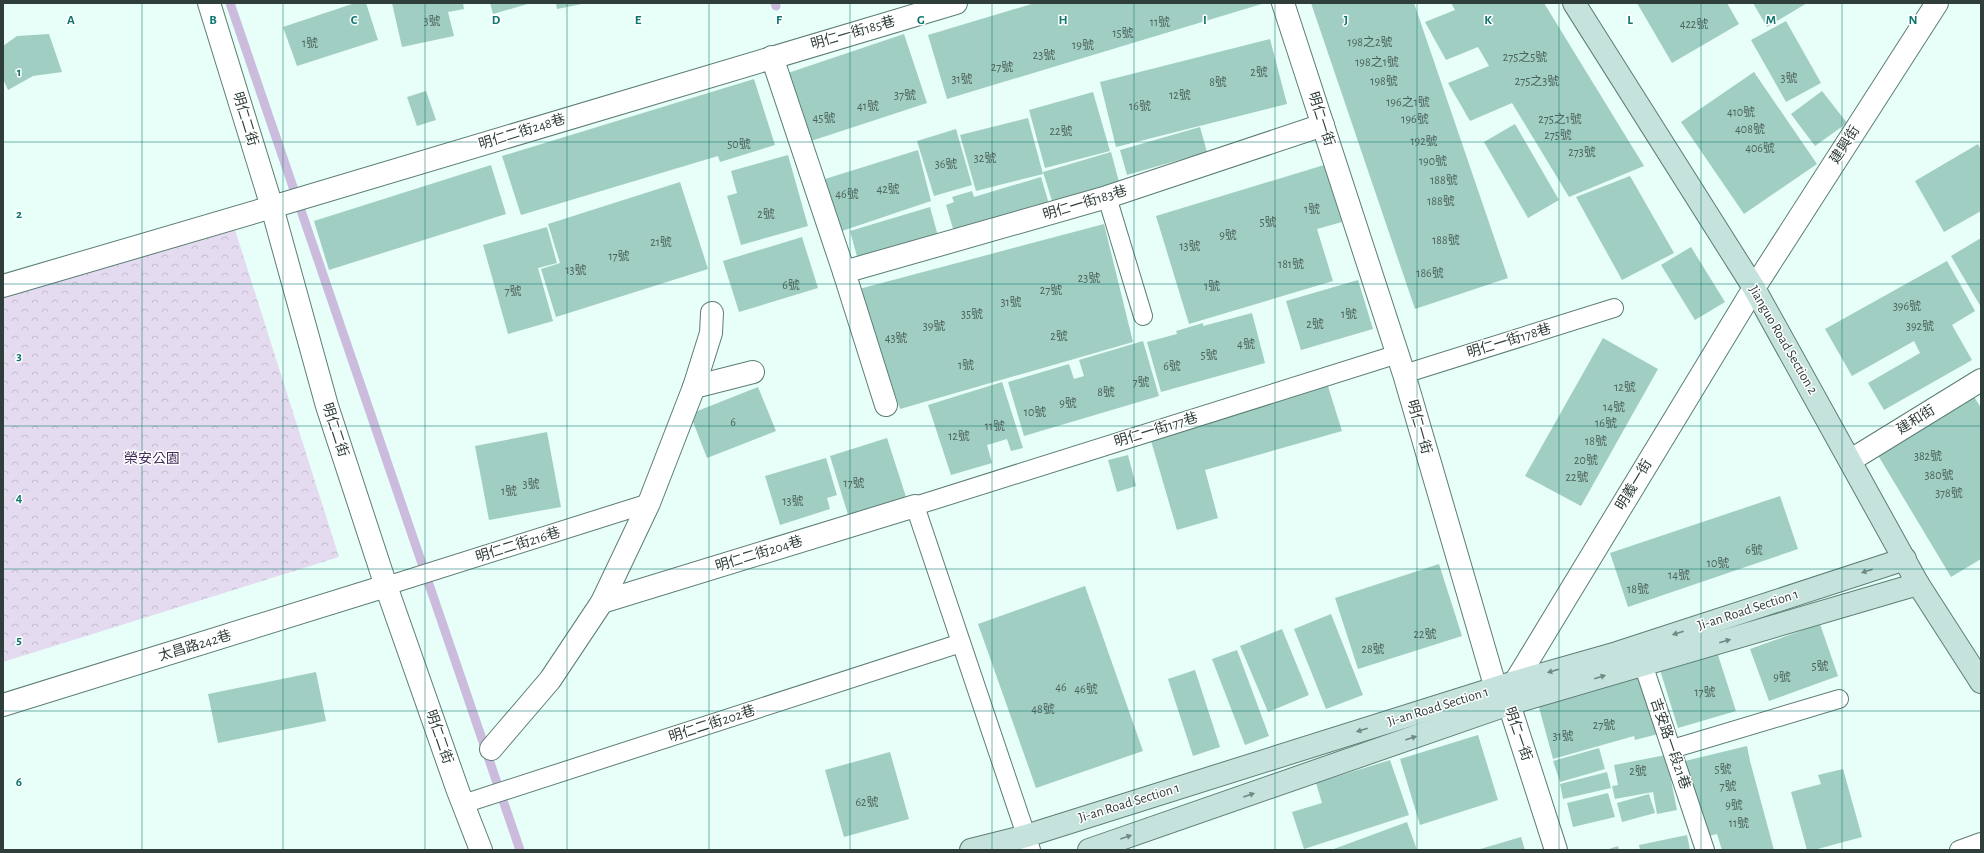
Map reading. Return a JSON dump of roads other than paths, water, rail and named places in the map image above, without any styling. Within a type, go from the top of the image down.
[{"type":"street","name":"明仁二街","points":[[209,3],[272,208],[327,406],[386,586],[463,804],[481,850]]},
{"type":"street","name":"明仁一街185巷","points":[[772,57],[956,3]]},
{"type":"street","name":"明仁一街","points":[[1283,3],[1401,364],[1556,850]]},
{"type":"street","name":"Jianguo Road Section 2","points":[[1574,3],[1754,288],[1918,584],[1979,675]]},
{"type":"street","name":"建興街","points":[[1754,288],[1931,6]]},
{"type":"street","name":"明仁二街248巷","points":[[3,286],[272,208],[772,57]]},
{"type":"street","points":[[772,57],[844,272],[886,405]]},
{"type":"street","name":"明仁一街183巷","points":[[844,272],[1107,197],[1323,125]]},
{"type":"street","name":"明義一街","points":[[1506,692],[1754,288]]},
{"type":"street","points":[[491,749],[550,680],[602,602],[649,503],[694,388],[711,333],[712,313]]},
{"type":"street","points":[[694,388],[753,372]]},
{"type":"street","name":"建和街","points":[[1850,460],[1981,380]]},
{"type":"street","name":"明仁二街204巷","points":[[602,602],[915,506]]},
{"type":"street","name":"Ji-an Road Section 1","points":[[971,850],[1028,843],[1506,692],[1904,559]]},
{"type":"street","name":"Ji-an Road Section 1","points":[[1089,850],[1506,692],[1643,664],[1918,584]]},
{"type":"street","name":"太昌路242巷","points":[[3,705],[386,586]]},
{"type":"lane","points":[[1107,197],[1143,316]]},
{"type":"lane","name":"明仁一街178巷","points":[[1401,364],[1614,308]]},
{"type":"lane","name":"明仁一街177巷","points":[[915,506],[1401,364]]},
{"type":"lane","name":"明仁二街216巷","points":[[386,586],[649,503]]},
{"type":"lane","points":[[915,506],[960,644],[1028,843]]},
{"type":"lane","name":"明仁二街202巷","points":[[463,804],[960,644]]},
{"type":"lane","points":[[1617,654],[1643,664]]},
{"type":"lane","name":"吉安路一段21巷","points":[[1643,664],[1705,850]]},
{"type":"lane","points":[[1672,750],[1839,699]]},
{"type":"lane","points":[[1960,850],[1981,842]]},
{"type":"waterway","points":[[230,3],[520,850]]},
{"type":"park label","name":"榮安公園","points":[[152,459]]}]
